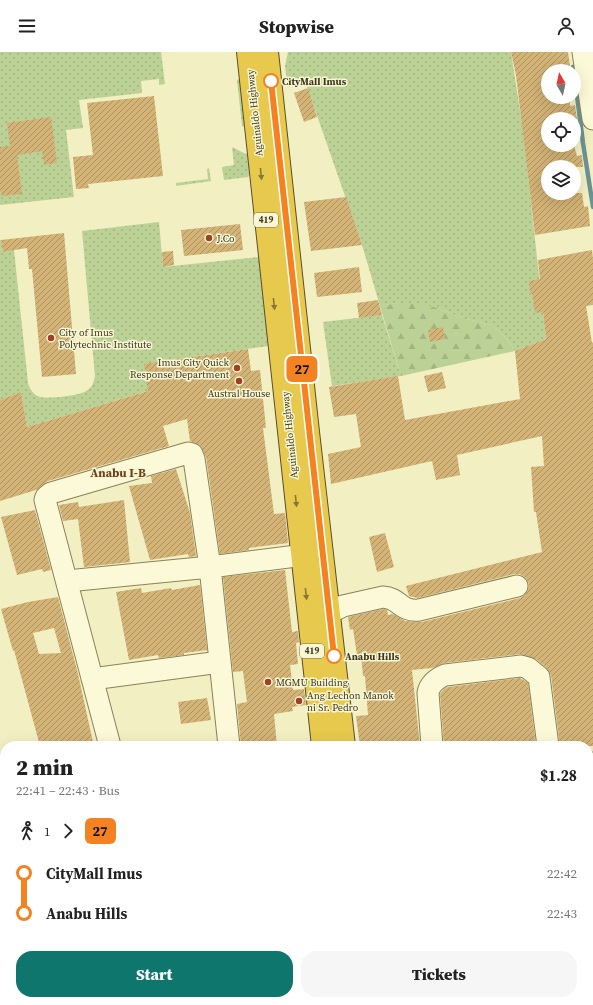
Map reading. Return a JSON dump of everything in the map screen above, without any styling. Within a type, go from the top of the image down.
[{"type":"highway","name":"Aguinaldo Highway","points":[[248,52],[298,433],[330,719],[341,741]]},
{"type":"highway","name":"Aguinaldo Highway","points":[[267,52],[298,433]]},
{"type":"highway","name":"Aguinaldo Highway","points":[[312,554],[329,613],[330,719],[324,741]]},
{"type":"street","points":[[583,52],[593,119]]},
{"type":"street","points":[[109,741],[45,500],[48,494],[188,453],[192,454],[194,459],[210,567],[228,741]]},
{"type":"street","points":[[67,581],[210,567],[312,554]]},
{"type":"street","points":[[329,613],[342,606],[383,597],[390,597],[396,600],[406,609],[412,611],[419,610],[517,586]]},
{"type":"street","points":[[92,680],[220,662]]},
{"type":"street","points":[[432,741],[428,689],[438,678],[521,666],[528,668],[539,677],[547,741]]},
{"type":"green space","points":[[0,52],[161,52],[165,84],[159,85],[159,79],[141,81],[142,93],[79,100],[83,128],[66,130],[74,197],[0,205]]},
{"type":"green space","points":[[288,52],[511,52],[523,130],[546,339],[515,351],[503,334],[491,325],[459,317],[441,309],[397,303],[380,306],[362,245],[305,81],[288,87],[285,66]]},
{"type":"green space","points":[[241,78],[246,127],[242,126],[237,80]]},
{"type":"green space","points":[[232,147],[248,155],[250,174],[248,177],[224,180],[222,167],[234,165]]},
{"type":"green space","points":[[209,168],[211,181],[176,186],[176,183],[208,179],[207,169]]},
{"type":"green space","points":[[159,222],[163,267],[259,257],[268,346],[171,360],[174,383],[27,427],[21,392],[0,400],[0,240],[3,252],[14,250],[28,383],[31,390],[40,397],[63,397],[82,393],[88,390],[92,385],[95,376],[82,231]]},
{"type":"green space","points":[[397,303],[420,304],[441,309],[459,317],[491,325],[503,334],[515,351],[401,376],[380,306]]},
{"type":"green space","points":[[382,315],[401,376],[332,386],[323,322]]},
{"type":"building","points":[[511,52],[568,52],[570,64],[541,64],[541,104],[575,105],[576,112],[541,112],[541,152],[576,152],[577,156],[582,155],[583,167],[581,167],[581,160],[541,160],[541,200],[581,200],[582,193],[584,207],[588,206],[590,226],[535,235],[516,75]]},
{"type":"building","points":[[308,88],[317,117],[304,122],[294,93]]},
{"type":"building","points":[[154,96],[163,176],[88,184],[89,188],[76,189],[73,157],[93,155],[87,103]]},
{"type":"building","points":[[51,117],[57,163],[44,165],[42,151],[17,155],[22,194],[2,196],[0,190],[0,147],[10,146],[7,123]]},
{"type":"building","points":[[346,197],[362,245],[311,251],[304,202]]},
{"type":"building","points":[[240,224],[243,250],[184,256],[181,230]]},
{"type":"building","points":[[64,233],[76,374],[42,377],[32,269],[29,269],[27,248],[3,252],[1,240]]},
{"type":"building","points":[[592,250],[593,305],[586,306],[592,343],[593,342],[593,741],[559,741],[551,675],[547,668],[536,659],[520,654],[444,663],[432,668],[412,670],[419,741],[359,741],[356,716],[368,715],[365,676],[363,676],[361,654],[357,655],[353,629],[350,630],[348,617],[383,609],[387,610],[388,615],[393,614],[405,621],[422,622],[520,598],[525,595],[529,584],[526,578],[520,574],[514,574],[418,598],[409,596],[406,586],[542,552],[536,512],[534,512],[531,467],[544,466],[542,436],[457,455],[460,475],[436,480],[432,461],[331,484],[328,454],[361,447],[356,414],[334,417],[329,387],[398,376],[405,420],[520,399],[515,351],[546,339],[543,312],[535,313],[532,294],[530,294],[529,281],[540,279],[538,260]]},
{"type":"building","points":[[173,251],[174,265],[163,267],[162,252]]},
{"type":"building","points":[[359,267],[362,292],[317,297],[314,273]]},
{"type":"building","points":[[378,300],[382,315],[359,318],[357,303]]},
{"type":"building","points":[[443,327],[445,339],[430,342],[428,330]]},
{"type":"building","points":[[248,349],[251,371],[260,370],[266,428],[263,428],[274,514],[285,513],[288,543],[249,548],[249,550],[220,554],[206,457],[200,445],[190,441],[187,419],[163,426],[169,446],[48,481],[36,490],[0,501],[0,400],[21,392],[27,427],[148,391],[144,364]]},
{"type":"building","points":[[442,372],[446,388],[428,392],[424,376]]},
{"type":"building","points":[[176,469],[190,513],[196,556],[189,557],[188,554],[150,560],[129,486],[152,483],[151,476]]},
{"type":"building","points":[[124,500],[130,562],[84,567],[78,519],[63,521],[59,505],[78,502],[79,507]]},
{"type":"building","points":[[35,510],[51,570],[43,572],[42,569],[17,575],[1,517]]},
{"type":"building","points":[[385,533],[394,567],[377,572],[369,537]]},
{"type":"building","points":[[285,570],[292,632],[298,631],[299,642],[296,643],[298,664],[290,665],[293,690],[304,689],[306,705],[292,707],[293,711],[274,714],[277,741],[241,741],[237,704],[247,702],[243,671],[233,672],[223,577]]},
{"type":"building","points":[[200,585],[207,650],[184,653],[184,655],[159,658],[158,655],[129,660],[116,592],[141,588],[142,593]]},
{"type":"building","points":[[58,597],[78,674],[93,741],[39,741],[14,650],[13,651],[1,609],[28,602]],"holes":[[[54,628],[61,653],[39,654],[33,633]]]},
{"type":"building","points":[[520,678],[528,683],[535,741],[444,741],[440,694],[448,687]]},
{"type":"building","points":[[207,698],[211,720],[181,724],[178,702]]},
{"type":"waterway","points":[[578,104],[593,207]]},
{"type":"bus line","name":"27","points":[[271,81],[310,453],[334,656]]},
{"type":"place","name":"CityMall Imus","points":[[271,81]]},
{"type":"place","name":"J.Co","points":[[209,238]]},
{"type":"place","name":"City of Imus Polytechnic Institute","points":[[51,338]]},
{"type":"place","name":"Imus City Quick Response Department","points":[[237,368]]},
{"type":"place","name":"Austral House","points":[[239,381]]},
{"type":"place","name":"Anabu Hills","points":[[334,656]]},
{"type":"place","name":"MGMU Building","points":[[268,682]]},
{"type":"place","name":"Ang Lechon Manok ni Sr. Pedro","points":[[299,701]]},
{"type":"district","name":"Anabu I-B","points":[[118,473]]}]
